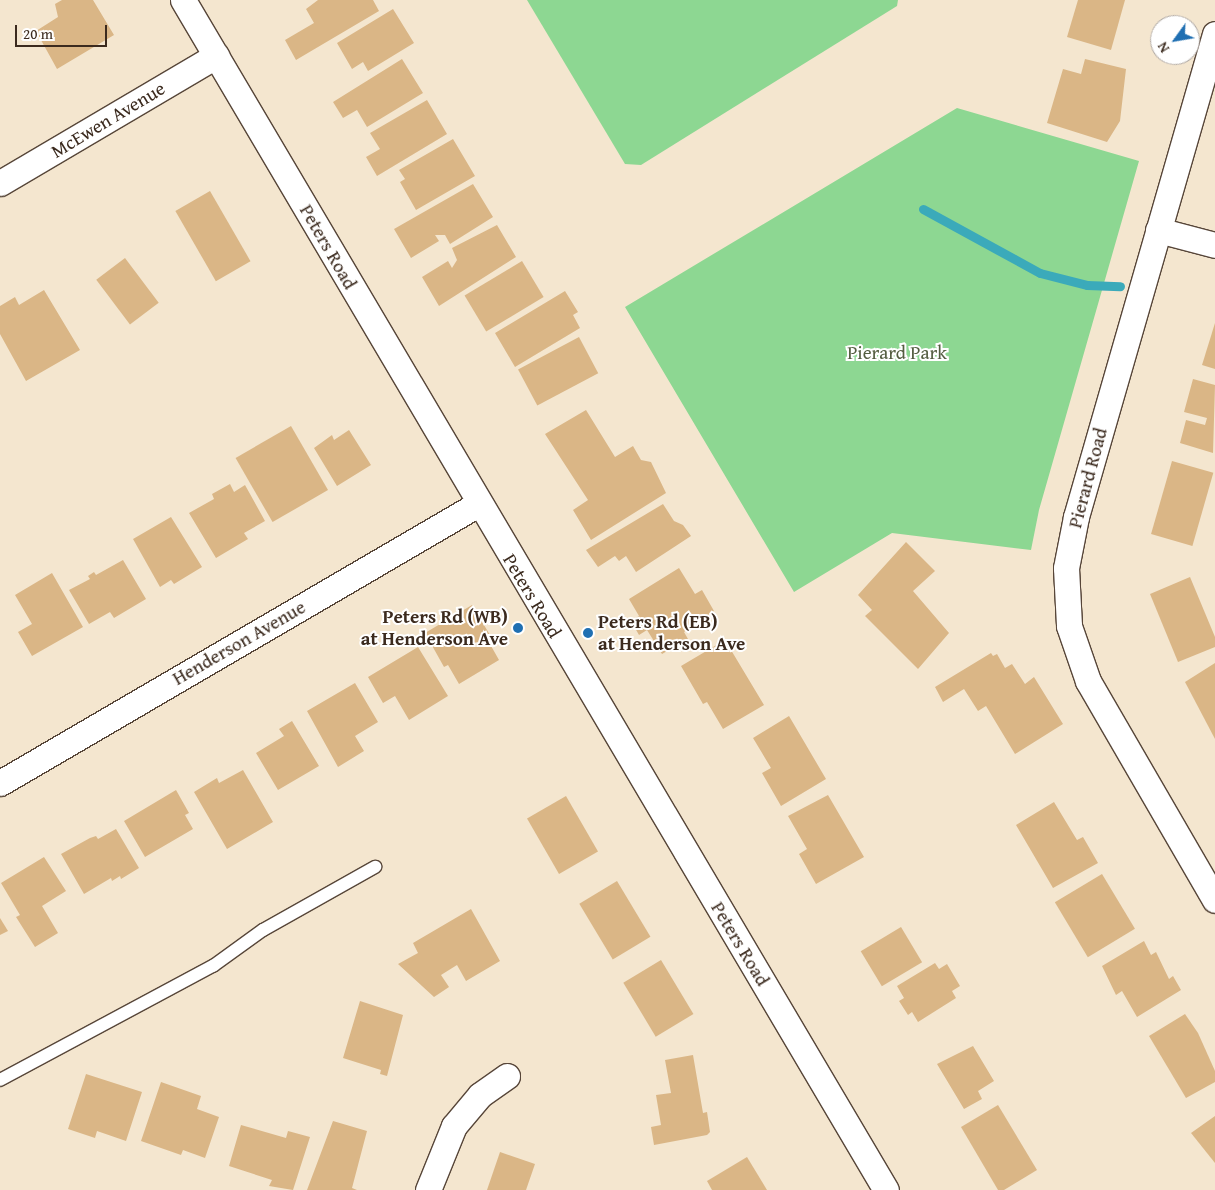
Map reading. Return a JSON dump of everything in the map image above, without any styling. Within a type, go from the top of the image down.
[{"type":"street","name":"Peters Road","points":[[183,0],[478,504],[886,1190]]},
{"type":"street","name":"Pierard Road","points":[[1215,34],[1076,517],[1066,568],[1069,626],[1088,681],[1215,900]]},
{"type":"street","name":"McEwen Avenue","points":[[0,184],[216,56]]},
{"type":"street","points":[[1158,230],[1215,245]]},
{"type":"street","name":"Henderson Avenue","points":[[0,783],[478,504]]},
{"type":"street","points":[[428,1190],[454,1126],[480,1095],[507,1076]]},
{"type":"lane","points":[[0,1080],[213,966],[263,930],[375,866]]},
{"type":"green space","points":[[527,0],[898,0],[897,6],[641,165],[625,164]]},
{"type":"green space","name":"Pierard Park","points":[[957,108],[1139,161],[1039,510],[1031,550],[892,533],[794,592],[625,307]]},
{"type":"building","points":[[62,0],[93,0],[114,35],[57,69],[36,31],[58,17],[55,4]]},
{"type":"building","points":[[318,0],[373,0],[379,11],[296,60],[285,40],[314,23],[306,9]]},
{"type":"building","points":[[1078,0],[1125,0],[1111,50],[1067,37]]},
{"type":"building","points":[[393,9],[414,43],[368,71],[363,62],[352,69],[337,43]]},
{"type":"building","points":[[402,59],[423,93],[367,127],[357,110],[343,118],[333,102]]},
{"type":"building","points":[[1085,59],[1126,69],[1120,121],[1107,142],[1047,123],[1063,69],[1081,74]]},
{"type":"building","points":[[427,100],[447,134],[377,176],[366,157],[380,149],[370,133]]},
{"type":"building","points":[[453,139],[475,176],[416,210],[400,182],[405,179],[399,170]]},
{"type":"building","points":[[473,184],[493,217],[450,244],[445,235],[435,235],[439,241],[411,258],[394,229]]},
{"type":"building","points":[[210,191],[250,261],[216,281],[175,211]]},
{"type":"building","points":[[497,225],[516,257],[439,306],[422,277],[448,261],[452,268],[457,260],[452,248]]},
{"type":"building","points":[[125,258],[159,303],[130,324],[96,280]]},
{"type":"building","points":[[522,261],[544,297],[486,332],[465,296]]},
{"type":"building","points":[[44,290],[80,350],[26,381],[0,334],[0,306],[15,297],[19,305]]},
{"type":"building","points":[[565,291],[578,312],[573,315],[580,328],[515,367],[495,333]]},
{"type":"building","points":[[1215,323],[1215,369],[1202,365]]},
{"type":"building","points":[[579,337],[598,373],[537,406],[518,369]]},
{"type":"building","points":[[1193,379],[1215,385],[1213,453],[1180,443],[1186,420],[1205,425],[1207,418],[1184,412]]},
{"type":"building","points":[[586,410],[615,457],[633,446],[641,460],[651,462],[666,493],[591,540],[573,510],[588,500],[545,434]]},
{"type":"building","points":[[291,426],[328,490],[273,522],[236,458]]},
{"type":"building","points":[[349,430],[371,465],[337,486],[314,448],[332,435],[334,440]]},
{"type":"building","points":[[1172,461],[1213,473],[1192,546],[1151,534]]},
{"type":"building","points":[[230,484],[234,492],[245,485],[265,521],[244,533],[248,539],[216,558],[189,513],[214,499],[212,494]]},
{"type":"building","points":[[663,504],[674,521],[683,525],[691,536],[636,572],[626,556],[619,561],[615,556],[598,567],[586,550]]},
{"type":"building","points":[[171,517],[202,567],[174,584],[171,580],[160,587],[133,539]]},
{"type":"building","points":[[906,542],[935,571],[913,591],[949,633],[918,669],[865,616],[872,610],[858,595]]},
{"type":"building","points":[[123,560],[146,599],[114,618],[110,612],[89,624],[69,590],[90,579],[88,576],[94,572],[96,575]]},
{"type":"building","points":[[679,568],[695,594],[702,590],[714,611],[684,632],[688,639],[662,654],[647,630],[639,635],[631,621],[639,616],[629,599]]},
{"type":"building","points":[[52,573],[83,627],[32,656],[18,632],[32,624],[15,595]]},
{"type":"building","points":[[1190,577],[1215,637],[1215,647],[1178,662],[1150,594]]},
{"type":"building","points":[[472,605],[490,635],[486,637],[499,660],[459,684],[448,665],[444,667],[425,633]]},
{"type":"building","points":[[725,640],[764,705],[723,729],[707,702],[703,704],[681,666]]},
{"type":"building","points":[[418,647],[448,696],[409,720],[395,696],[383,703],[368,677]]},
{"type":"building","points":[[991,653],[993,656],[997,654],[1005,668],[1012,664],[1025,684],[1034,677],[1063,724],[1015,754],[986,706],[978,711],[964,689],[943,702],[935,687]]},
{"type":"building","points":[[1215,663],[1215,739],[1185,682]]},
{"type":"building","points":[[355,683],[378,722],[355,736],[364,751],[338,767],[307,711]]},
{"type":"building","points":[[789,716],[826,779],[781,806],[762,773],[771,768],[753,738]]},
{"type":"building","points":[[292,721],[319,766],[278,790],[256,753],[284,736],[279,729]]},
{"type":"building","points":[[243,770],[273,822],[227,849],[194,792],[217,778],[219,783]]},
{"type":"building","points":[[176,790],[189,813],[185,815],[193,829],[145,857],[124,821]]},
{"type":"building","points":[[828,795],[864,857],[816,884],[799,854],[807,849],[788,816]]},
{"type":"building","points":[[566,796],[598,851],[559,874],[527,818]]},
{"type":"building","points":[[1054,802],[1077,840],[1083,837],[1098,863],[1053,888],[1016,825]]},
{"type":"building","points":[[116,829],[139,868],[121,879],[120,876],[112,881],[111,878],[84,894],[61,854],[90,838],[96,836],[98,839]]},
{"type":"building","points":[[44,857],[66,891],[42,906],[58,933],[35,947],[16,917],[20,915],[1,883]]},
{"type":"building","points":[[1102,874],[1135,929],[1088,957],[1055,902]]},
{"type":"building","points":[[617,881],[650,937],[613,959],[579,904]]},
{"type":"building","points":[[471,909],[500,961],[466,981],[457,965],[441,975],[449,987],[434,997],[398,964],[418,953],[413,943]]},
{"type":"building","points":[[0,918],[8,931],[0,935]]},
{"type":"building","points":[[901,927],[922,962],[882,986],[861,951]]},
{"type":"building","points":[[1144,941],[1151,955],[1156,952],[1169,979],[1173,976],[1181,990],[1137,1017],[1122,991],[1116,995],[1102,966]]},
{"type":"building","points":[[661,960],[693,1014],[656,1037],[623,983]]},
{"type":"building","points":[[935,963],[939,969],[947,964],[960,986],[952,991],[956,998],[918,1022],[912,1012],[908,1015],[899,1001],[904,998],[897,986]]},
{"type":"building","points":[[360,1001],[403,1015],[387,1076],[380,1074],[381,1070],[343,1058]]},
{"type":"building","points":[[1185,1014],[1198,1033],[1215,1071],[1215,1082],[1186,1098],[1149,1036]]},
{"type":"building","points":[[973,1046],[994,1081],[978,1091],[982,1099],[964,1109],[937,1064]]},
{"type":"building","points":[[693,1055],[703,1113],[707,1112],[710,1132],[707,1135],[654,1145],[651,1127],[661,1125],[656,1095],[671,1093],[665,1060]]},
{"type":"building","points":[[86,1074],[142,1092],[126,1141],[97,1131],[95,1138],[68,1129]]},
{"type":"building","points":[[161,1082],[201,1096],[197,1109],[219,1117],[205,1158],[183,1150],[181,1155],[141,1141]]},
{"type":"building","points":[[998,1105],[1037,1170],[1004,1190],[998,1190],[961,1127]]},
{"type":"building","points":[[1215,1116],[1215,1163],[1191,1133]]},
{"type":"building","points":[[333,1121],[367,1131],[352,1188],[357,1190],[307,1190]]},
{"type":"building","points":[[241,1125],[286,1138],[288,1131],[310,1137],[293,1190],[269,1186],[272,1180],[229,1166]]},
{"type":"building","points":[[500,1152],[535,1164],[526,1190],[487,1190]]},
{"type":"building","points":[[747,1157],[767,1190],[712,1190],[707,1181]]},
{"type":"waterway","points":[[923,209],[1040,273],[1087,285],[1120,286]]},
{"type":"place","name":"Peters Rd (WB) at Henderson Ave","points":[[518,628]]},
{"type":"place","name":"Peters Rd (EB) at Henderson Ave","points":[[588,633]]}]
